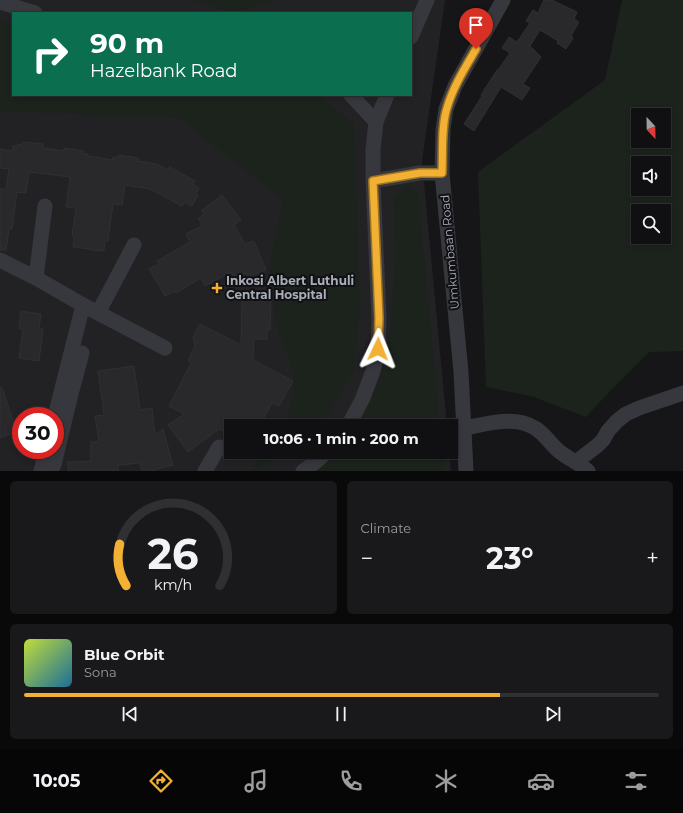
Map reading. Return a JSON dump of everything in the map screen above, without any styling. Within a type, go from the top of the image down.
[{"type":"street","points":[[412,35],[426,0]]},
{"type":"street","name":"Umkumbaan Road","points":[[466,471],[461,372],[442,173],[443,129],[446,109],[455,86],[503,0]]},
{"type":"street","points":[[0,2],[32,12]]},
{"type":"street","points":[[352,96],[376,122]]},
{"type":"street","points":[[352,419],[362,400],[373,371],[378,349],[379,318],[373,149],[376,122],[387,96]]},
{"type":"street","points":[[373,181],[420,173],[442,173]]},
{"type":"street","points":[[36,278],[45,206]]},
{"type":"street","points":[[98,313],[134,245]]},
{"type":"street","points":[[0,260],[165,348]]},
{"type":"street","points":[[48,468],[66,393],[83,305]]},
{"type":"street","points":[[59,407],[82,353]]},
{"type":"street","points":[[576,462],[598,445],[617,421],[626,414],[639,408],[683,394]]},
{"type":"street","points":[[465,428],[490,423],[518,422],[526,424],[544,436],[560,452],[588,471]]},
{"type":"street","points":[[205,471],[220,447]]},
{"type":"street","points":[[303,471],[319,459]]},
{"type":"shaded area","name":"Inkosi Albert Luthuli Central Hospital","points":[[0,0],[445,0],[422,161],[446,419],[224,419],[224,459],[450,459],[451,471],[0,471]]},
{"type":"shaded area","points":[[192,0],[276,0],[233,12]]},
{"type":"shaded area","points":[[622,0],[683,0],[683,351],[649,352],[586,417],[531,396],[486,387],[478,172],[605,80]]},
{"type":"shaded area","points":[[0,20],[12,23],[12,96],[320,96],[354,124],[360,306],[354,370],[326,419],[284,419],[291,408],[294,373],[276,324],[269,268],[283,200],[179,118],[0,111]]},
{"type":"shaded area","points":[[408,183],[418,194],[439,419],[361,419],[379,381],[390,331],[396,254],[394,199]]},
{"type":"shaded area","points":[[259,459],[272,459],[256,471],[251,471]]},
{"type":"shaded area","points":[[332,459],[443,459],[444,471],[313,471]]},
{"type":"building","points":[[544,0],[552,0],[577,12],[574,19],[579,22],[571,36],[573,38],[566,49],[557,43],[558,41],[540,30],[530,46],[541,57],[523,84],[530,88],[522,100],[501,87],[474,131],[464,124],[497,70],[510,53],[502,48],[509,37],[517,42],[530,23],[526,21],[533,10],[538,13]]},
{"type":"building","points":[[23,142],[43,144],[43,148],[64,151],[64,148],[83,151],[83,154],[88,154],[88,156],[113,160],[113,157],[118,158],[118,155],[139,158],[138,161],[157,164],[168,170],[170,167],[195,181],[193,185],[199,188],[196,194],[198,195],[192,206],[184,202],[182,206],[150,189],[125,185],[122,205],[113,204],[108,241],[105,241],[104,251],[90,250],[73,247],[74,237],[72,236],[76,208],[66,207],[70,177],[29,172],[26,193],[17,192],[12,229],[9,229],[6,250],[0,250],[0,189],[6,189],[9,169],[0,168],[0,149],[12,151],[13,146],[18,146],[18,144],[22,145]]},
{"type":"building","points":[[222,195],[241,220],[234,225],[245,244],[254,241],[266,270],[247,278],[247,273],[234,278],[231,272],[205,286],[201,278],[176,293],[174,291],[165,296],[149,269],[159,264],[157,261],[190,242],[186,234],[203,225],[198,219],[205,213],[201,211]]},
{"type":"building","points":[[247,290],[259,290],[259,293],[265,293],[265,300],[271,300],[270,330],[267,330],[267,339],[254,339],[253,360],[293,381],[279,406],[272,403],[263,419],[224,419],[224,432],[219,429],[188,452],[168,425],[184,414],[169,406],[191,363],[188,361],[195,346],[193,338],[200,324],[241,345],[242,299],[247,299]]},
{"type":"building","points":[[21,311],[41,314],[39,329],[43,329],[39,361],[19,358],[23,329],[19,328]]},
{"type":"building","points":[[134,366],[140,410],[152,408],[155,435],[163,429],[173,465],[151,471],[142,471],[140,463],[118,465],[118,471],[68,471],[68,462],[91,461],[91,442],[99,442],[95,416],[104,415],[98,371]]},
{"type":"building","points":[[0,388],[2,388],[12,417],[12,434],[0,438]]},
{"type":"place","name":"Inkosi Albert Luthuli Central Hospital","points":[[217,288]]},
{"type":"route","points":[[378,349],[379,318],[373,181],[420,173],[442,173],[443,129],[446,109],[455,86],[476,49]]}]
